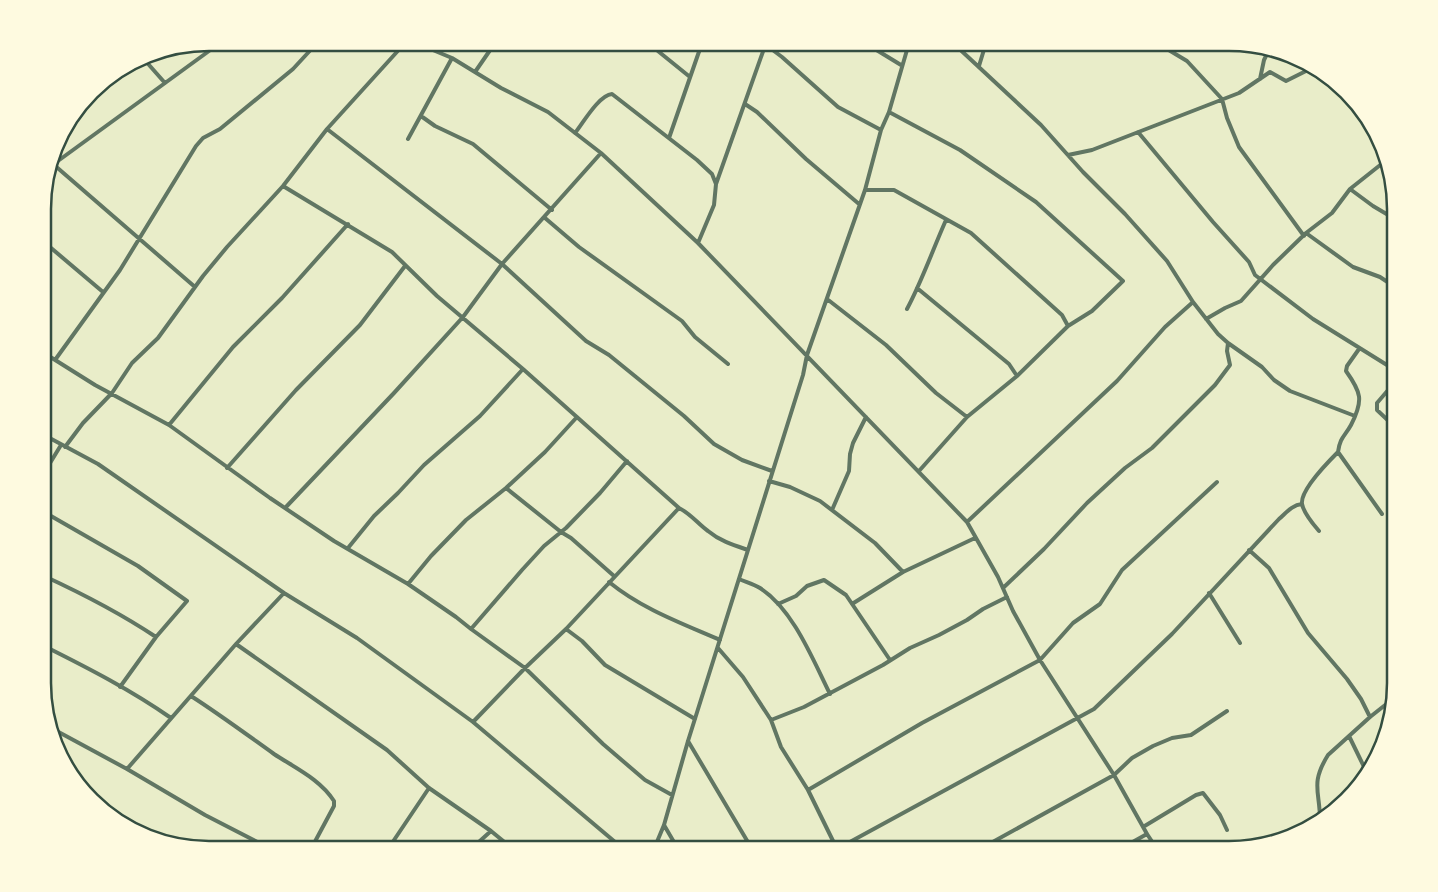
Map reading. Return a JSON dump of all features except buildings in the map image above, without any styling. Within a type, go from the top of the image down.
[{"type":"street","points":[[60,160],[208,51]]},
{"type":"street","points":[[55,360],[120,270],[196,146],[203,138],[220,129],[293,69],[309,51]]},
{"type":"street","points":[[51,463],[63,446],[112,394],[132,362],[158,338],[227,248],[284,186],[328,129],[397,51]]},
{"type":"street","points":[[436,51],[548,112],[601,153],[698,243],[967,522],[1040,660],[1114,776],[1151,840]]},
{"type":"street","points":[[475,72],[489,51]]},
{"type":"street","points":[[659,51],[690,77]]},
{"type":"street","points":[[669,138],[699,51]]},
{"type":"street","points":[[698,243],[714,205],[716,184],[764,51]]},
{"type":"street","points":[[775,51],[838,107],[881,130]]},
{"type":"street","points":[[879,51],[901,65]]},
{"type":"street","points":[[658,841],[664,825],[688,741],[803,375],[807,355],[865,190],[881,130],[889,112],[906,51]]},
{"type":"street","points":[[963,51],[1041,125],[1125,214],[1167,261],[1193,302],[1218,334],[1290,391],[1355,416]]},
{"type":"street","points":[[979,66],[983,51]]},
{"type":"street","points":[[1171,51],[1186,61],[1222,99],[1227,118],[1239,147],[1305,234],[1353,267],[1386,281]]},
{"type":"street","points":[[1260,78],[1266,56]]},
{"type":"street","points":[[408,139],[452,58]]},
{"type":"street","points":[[148,64],[165,83]]},
{"type":"street","points":[[1068,155],[1092,150],[1239,93],[1270,72],[1286,81],[1306,71]]},
{"type":"street","points":[[575,133],[600,100],[607,94],[612,94],[702,164],[712,174],[716,184]]},
{"type":"street","points":[[745,104],[758,112],[806,160],[859,204]]},
{"type":"street","points":[[889,112],[960,150],[1036,202],[1058,224],[1122,280],[1092,311],[1068,326],[1017,376],[967,417],[919,471]]},
{"type":"street","points":[[421,116],[435,126],[473,144],[552,210]]},
{"type":"street","points":[[328,129],[502,264],[586,341],[609,355],[684,416],[714,444],[742,460],[772,471]]},
{"type":"street","points":[[1138,132],[1249,262],[1255,275],[1313,319],[1386,365]]},
{"type":"street","points":[[286,507],[394,394],[463,317],[502,264],[601,153]]},
{"type":"street","points":[[1206,319],[1224,308],[1241,301],[1273,265],[1305,234],[1332,213],[1350,189],[1380,165]]},
{"type":"street","points":[[57,169],[195,288]]},
{"type":"street","points":[[284,186],[392,252],[437,296],[523,369],[679,508],[721,540],[748,550]]},
{"type":"street","points":[[1350,189],[1386,214]]},
{"type":"street","points":[[865,190],[894,190],[971,233],[1062,315],[1068,326]]},
{"type":"street","points":[[544,218],[579,248],[682,321],[695,338],[728,364]]},
{"type":"street","points":[[907,309],[946,220]]},
{"type":"street","points":[[169,425],[233,347],[288,292],[348,224]]},
{"type":"street","points":[[51,248],[103,292]]},
{"type":"street","points":[[227,468],[296,390],[360,325],[405,266]]},
{"type":"street","points":[[917,288],[1009,364],[1017,376]]},
{"type":"street","points":[[826,299],[886,345],[936,393],[967,417]]},
{"type":"street","points":[[967,522],[1117,381],[1165,326],[1193,302]]},
{"type":"street","points":[[1003,588],[1044,549],[1087,503],[1125,468],[1152,448],[1215,385],[1230,365],[1227,351],[1228,343]]},
{"type":"street","points":[[1319,531],[1310,520],[1302,504],[1304,494],[1323,467],[1338,452],[1340,440],[1351,425],[1359,406],[1360,396],[1357,385],[1346,371],[1347,366],[1359,349]]},
{"type":"street","points":[[51,357],[95,385],[169,425],[227,468],[334,541],[408,584],[456,617],[525,668],[603,744],[645,780],[672,795]]},
{"type":"street","points":[[348,548],[374,516],[424,465],[480,416],[523,369]]},
{"type":"street","points":[[1386,392],[1377,403],[1378,410],[1386,418]]},
{"type":"street","points":[[408,584],[431,556],[466,520],[506,488],[545,452],[577,417]]},
{"type":"street","points":[[832,510],[849,471],[853,443],[866,417]]},
{"type":"street","points":[[51,439],[98,464],[284,593],[357,638],[473,722],[613,841]]},
{"type":"street","points":[[1338,452],[1382,514]]},
{"type":"street","points":[[471,629],[544,546],[561,532],[600,493],[626,461]]},
{"type":"street","points":[[769,481],[790,487],[820,501],[875,542],[902,572]]},
{"type":"street","points":[[808,790],[922,723],[1040,660],[1074,623],[1100,604],[1122,570],[1218,482]]},
{"type":"street","points":[[506,488],[571,538],[614,576]]},
{"type":"street","points":[[853,840],[1094,709],[1172,634],[1290,508],[1302,504]]},
{"type":"street","points":[[473,722],[566,629],[679,508]]},
{"type":"street","points":[[51,516],[138,566],[187,600],[156,637],[120,687]]},
{"type":"street","points":[[852,604],[902,572],[975,538]]},
{"type":"street","points":[[1249,550],[1269,568],[1308,633],[1347,678],[1370,717]]},
{"type":"street","points":[[51,579],[128,618],[156,637]]},
{"type":"street","points":[[739,579],[760,588],[778,604],[795,627],[830,694]]},
{"type":"street","points":[[778,604],[796,596],[807,586],[824,580],[846,595],[890,660]]},
{"type":"street","points":[[609,582],[624,595],[647,609],[720,640]]},
{"type":"street","points":[[127,769],[236,644],[284,593]]},
{"type":"street","points":[[1209,593],[1240,643]]},
{"type":"street","points":[[770,720],[804,708],[910,648],[939,635],[1007,597]]},
{"type":"street","points":[[566,629],[582,641],[605,664],[695,719]]},
{"type":"street","points":[[236,644],[387,750],[429,788],[503,841]]},
{"type":"street","points":[[718,648],[743,677],[770,720],[781,747],[808,790],[833,840]]},
{"type":"street","points":[[51,650],[84,666],[171,718]]},
{"type":"street","points":[[190,696],[312,778],[327,791],[334,801],[334,806],[316,841]]},
{"type":"street","points":[[1319,812],[1316,779],[1328,755],[1385,706]]},
{"type":"street","points":[[996,840],[1114,776],[1132,758],[1153,746],[1172,738],[1192,735],[1227,711]]},
{"type":"street","points":[[60,734],[127,769],[205,815],[254,841]]},
{"type":"street","points":[[1350,736],[1364,765]]},
{"type":"street","points":[[688,741],[747,840]]},
{"type":"street","points":[[393,841],[429,788]]},
{"type":"street","points":[[1143,827],[1196,795],[1203,793],[1220,815],[1227,830]]},
{"type":"street","points":[[664,825],[673,841]]},
{"type":"street","points":[[480,841],[491,831]]},
{"type":"street","points":[[1136,840],[1147,834]]}]
